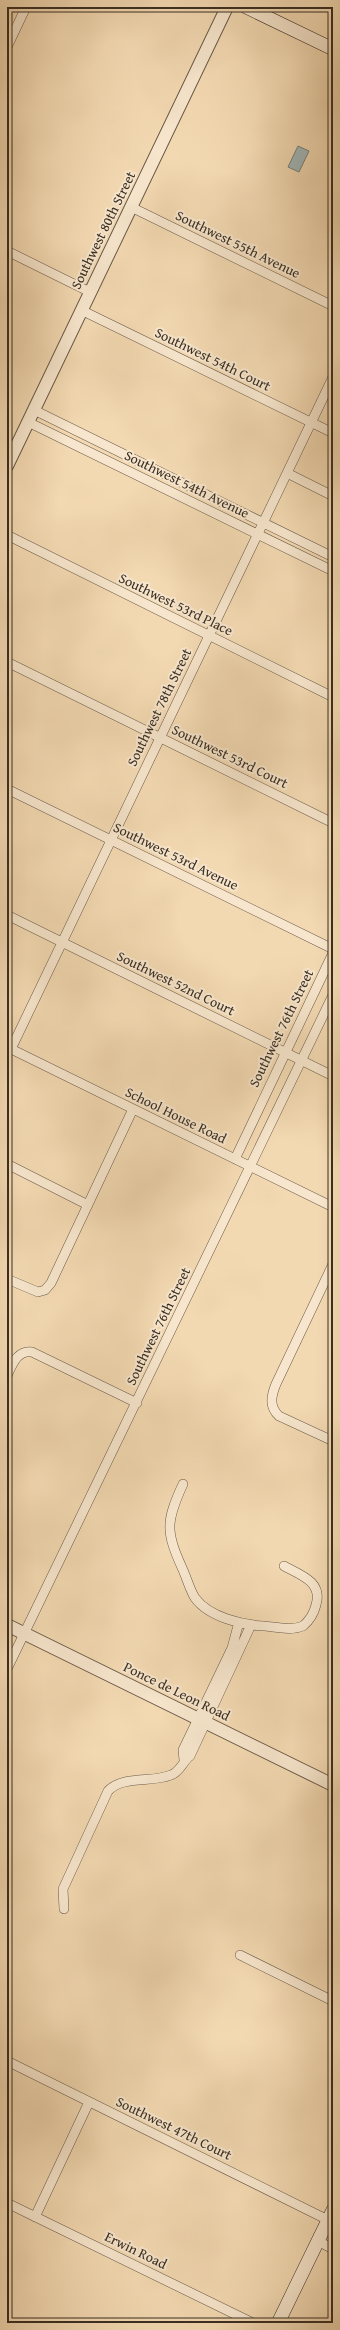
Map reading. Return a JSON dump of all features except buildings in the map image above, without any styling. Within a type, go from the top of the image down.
[{"type":"main road","points":[[246,7],[333,50]]},
{"type":"main road","points":[[278,2323],[331,2215]]},
{"type":"street","points":[[7,47],[26,7]]},
{"type":"street","name":"Southwest 80th Street","points":[[7,466],[227,7]]},
{"type":"street","name":"Southwest 55th Avenue","points":[[131,207],[333,306]]},
{"type":"street","points":[[7,251],[90,292]]},
{"type":"street","name":"Southwest 54th Court","points":[[81,310],[333,433]]},
{"type":"street","name":"Southwest 78th Street","points":[[9,1048],[62,942],[333,377]]},
{"type":"street","name":"Southwest 54th Avenue","points":[[34,410],[333,557]]},
{"type":"street","name":"Southwest 54th Avenue","points":[[28,422],[333,571]]},
{"type":"street","points":[[287,473],[333,496]]},
{"type":"street","name":"Southwest 53rd Place","points":[[7,535],[333,697]]},
{"type":"street","name":"Southwest 53rd Court","points":[[7,662],[333,823]]},
{"type":"street","name":"Southwest 53rd Avenue","points":[[7,788],[333,949]]},
{"type":"street","name":"Southwest 52nd Court","points":[[7,915],[333,1076]]},
{"type":"street","name":"Southwest 76th Street","points":[[235,1159],[333,953]]},
{"type":"street","name":"Southwest 76th Street","points":[[7,1669],[333,995]]},
{"type":"street","name":"School House Road","points":[[9,1048],[333,1207]]},
{"type":"street","points":[[7,1279],[34,1292],[41,1292],[54,1278],[133,1109]]},
{"type":"street","points":[[7,1164],[88,1205]]},
{"type":"street","points":[[333,1264],[272,1394],[272,1405],[276,1413],[283,1418],[333,1441]]},
{"type":"street","points":[[7,1376],[22,1352],[35,1353],[136,1403]]},
{"type":"street","points":[[183,1484],[171,1510],[169,1528],[173,1549],[195,1597],[202,1606],[213,1612],[251,1625],[301,1627],[308,1622],[315,1608],[318,1597],[316,1587],[307,1579],[284,1566]]},
{"type":"street","points":[[202,1720],[219,1697],[227,1680],[239,1622]]},
{"type":"street","name":"Ponce de Leon Road","points":[[7,1625],[333,1785]]},
{"type":"street","points":[[64,1909],[63,1889],[108,1791],[121,1783],[170,1776],[178,1771],[184,1760],[190,1756],[202,1720],[209,1692],[218,1675],[233,1655],[251,1625]]},
{"type":"street","points":[[218,1675],[227,1680]]},
{"type":"street","points":[[209,1692],[219,1697]]},
{"type":"street","points":[[240,1955],[333,2001]]},
{"type":"street","name":"Southwest 47th Court","points":[[7,2061],[89,2102],[331,2215]]},
{"type":"street","points":[[35,2216],[89,2102]]},
{"type":"street","name":"Erwin Road","points":[[7,2203],[252,2323]]},
{"type":"street","points":[[318,2241],[333,2248]]},
{"type":"shaded area","points":[[298,146],[309,151],[299,172],[288,167]]}]
